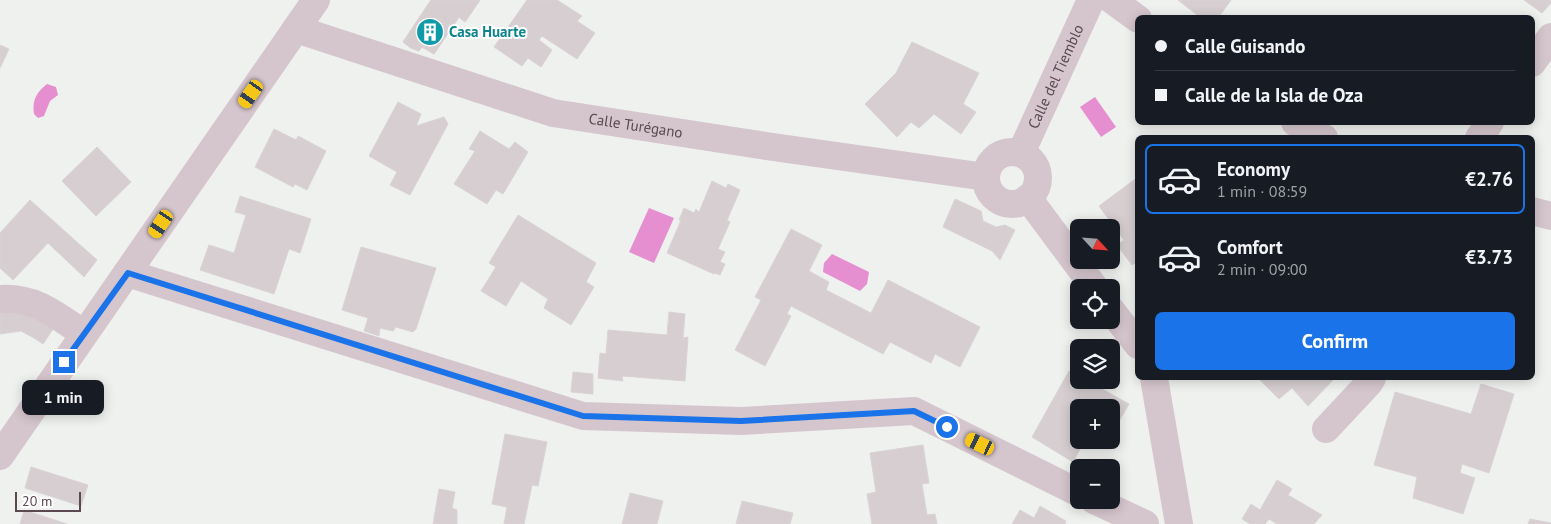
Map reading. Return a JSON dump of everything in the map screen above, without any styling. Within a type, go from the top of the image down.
[{"type":"street","points":[[1,452],[128,273],[316,0]]},
{"type":"street","name":"Calle del Tiemblo","points":[[1021,153],[1091,0]]},
{"type":"street","points":[[1112,0],[1135,17]]},
{"type":"street","name":"Calle Turégano","points":[[296,29],[553,114],[986,177]]},
{"type":"street","points":[[1535,59],[1551,37]]},
{"type":"street","points":[[1300,125],[1319,135]]},
{"type":"street","points":[[1005,153],[1021,153],[1033,163],[1038,177],[1037,186],[1028,198],[1021,202],[1013,204],[997,199],[987,186],[986,177],[988,169],[992,162],[1005,153]]},
{"type":"street","points":[[1028,198],[1088,279]]},
{"type":"street","points":[[1535,212],[1551,216]]},
{"type":"street","points":[[128,273],[583,416],[741,421],[914,411],[1070,489]]},
{"type":"street","points":[[0,299],[22,300],[45,308],[84,334]]},
{"type":"street","points":[[1120,322],[1135,341]]},
{"type":"street","points":[[1154,380],[1179,524]]},
{"type":"street","points":[[1326,429],[1371,380]]},
{"type":"street","points":[[1099,510],[1145,524]]},
{"type":"shaded area","points":[[47,84],[56,87],[58,95],[50,101],[44,116],[38,118],[34,114],[34,101]]},
{"type":"shaded area","points":[[1095,97],[1116,127],[1101,137],[1080,107]]},
{"type":"shaded area","points":[[649,208],[674,218],[654,263],[629,252]]},
{"type":"shaded area","points":[[832,254],[869,272],[867,284],[860,291],[823,272],[824,263]]},
{"type":"building","name":"Casa Huarte","points":[[431,0],[480,0],[465,22],[459,17],[434,54],[422,47],[419,51],[411,48],[403,42]]},
{"type":"building","name":"Casa Huarte","points":[[431,0],[480,0],[465,22],[459,17],[434,54],[422,47],[419,51],[411,48],[403,42]]},
{"type":"building","points":[[527,0],[557,0],[582,16],[577,21],[595,33],[577,59],[542,36],[539,40],[552,50],[541,67],[528,58],[522,66],[494,47]]},
{"type":"building","points":[[1178,0],[1231,0],[1220,15],[1197,15]]},
{"type":"building","points":[[1524,0],[1550,0],[1551,3],[1542,13]]},
{"type":"building","points":[[912,42],[979,73],[963,104],[976,112],[961,134],[934,114],[919,128],[911,122],[897,137],[865,104],[896,73]]},
{"type":"building","points":[[0,45],[9,49],[0,68]]},
{"type":"building","points":[[398,102],[421,114],[416,126],[444,117],[448,124],[410,195],[390,185],[397,172],[369,156]]},
{"type":"building","points":[[274,129],[296,140],[298,136],[326,151],[307,190],[295,184],[293,187],[255,167]]},
{"type":"building","points":[[480,131],[509,149],[515,142],[528,152],[503,194],[496,190],[487,204],[454,184],[475,151],[469,149]]},
{"type":"building","points":[[97,147],[131,182],[96,216],[62,181]]},
{"type":"building","points":[[1135,179],[1135,263],[1132,265],[1120,249],[1120,243],[1124,240],[1120,235],[1120,219],[1109,219],[1099,206]]},
{"type":"building","points":[[712,181],[726,188],[728,184],[740,190],[727,220],[730,222],[718,249],[725,252],[720,262],[725,264],[720,275],[667,253],[684,208],[694,213],[696,209],[699,212]]},
{"type":"building","points":[[240,196],[311,219],[300,253],[289,249],[274,294],[200,270],[209,245],[234,253],[246,215],[235,212]]},
{"type":"building","points":[[955,199],[981,211],[983,221],[996,227],[1005,225],[1015,230],[1000,260],[992,251],[943,227]]},
{"type":"building","points":[[30,200],[97,260],[84,277],[48,243],[13,280],[0,268],[0,233]]},
{"type":"building","points":[[518,215],[596,263],[586,282],[594,287],[571,325],[544,308],[548,299],[521,281],[506,306],[481,291],[496,267],[489,263]]},
{"type":"building","points":[[791,229],[822,245],[809,271],[829,282],[826,290],[871,313],[888,280],[980,327],[960,367],[935,354],[931,363],[890,342],[883,354],[791,306],[787,314],[791,316],[765,366],[735,350],[761,300],[755,297]]},
{"type":"building","points":[[361,247],[436,268],[416,329],[413,332],[396,327],[393,331],[380,328],[379,336],[364,331],[368,318],[342,310]]},
{"type":"building","points":[[0,306],[57,323],[43,344],[21,331],[0,334]]},
{"type":"building","points":[[669,312],[685,314],[683,338],[688,337],[685,381],[622,376],[623,381],[598,378],[600,353],[606,354],[608,330],[667,335]]},
{"type":"building","points":[[1069,371],[1070,389],[1102,389],[1129,404],[1120,420],[1120,399],[1070,399],[1070,449],[1080,449],[1075,459],[1070,460],[1032,437]]},
{"type":"building","points":[[573,372],[593,374],[593,394],[571,392]]},
{"type":"building","points":[[1260,380],[1333,380],[1308,406],[1292,388],[1279,399]]},
{"type":"building","points":[[1481,384],[1514,394],[1489,473],[1462,464],[1460,473],[1475,478],[1463,514],[1413,498],[1417,477],[1374,465],[1395,392],[1471,414]]},
{"type":"building","points":[[505,434],[547,442],[538,486],[532,485],[524,524],[504,524],[507,507],[492,504]]},
{"type":"building","points":[[923,445],[929,483],[922,484],[927,515],[935,514],[937,524],[872,524],[867,494],[876,492],[870,453]]},
{"type":"building","points":[[31,467],[88,485],[81,506],[25,488]]},
{"type":"building","points":[[1277,480],[1292,489],[1288,495],[1322,515],[1314,524],[1277,524],[1269,519],[1265,524],[1250,524],[1242,519],[1251,504],[1260,510]]},
{"type":"building","points":[[439,489],[455,492],[452,508],[457,510],[457,524],[433,524]]},
{"type":"building","points":[[630,493],[663,501],[657,524],[622,524]]},
{"type":"building","points":[[742,501],[793,513],[790,524],[736,524]]},
{"type":"building","points":[[1040,506],[1066,521],[1065,524],[1012,524],[1020,510],[1034,518]]},
{"type":"building","points":[[24,510],[67,524],[20,524]]},
{"type":"building","points":[[1530,519],[1551,523],[1551,524],[1528,524]]},
{"type":"place","name":"Casa Huarte","points":[[430,32]]},
{"type":"route","points":[[64,362],[128,273],[583,416],[741,421],[914,411],[947,427]]}]
